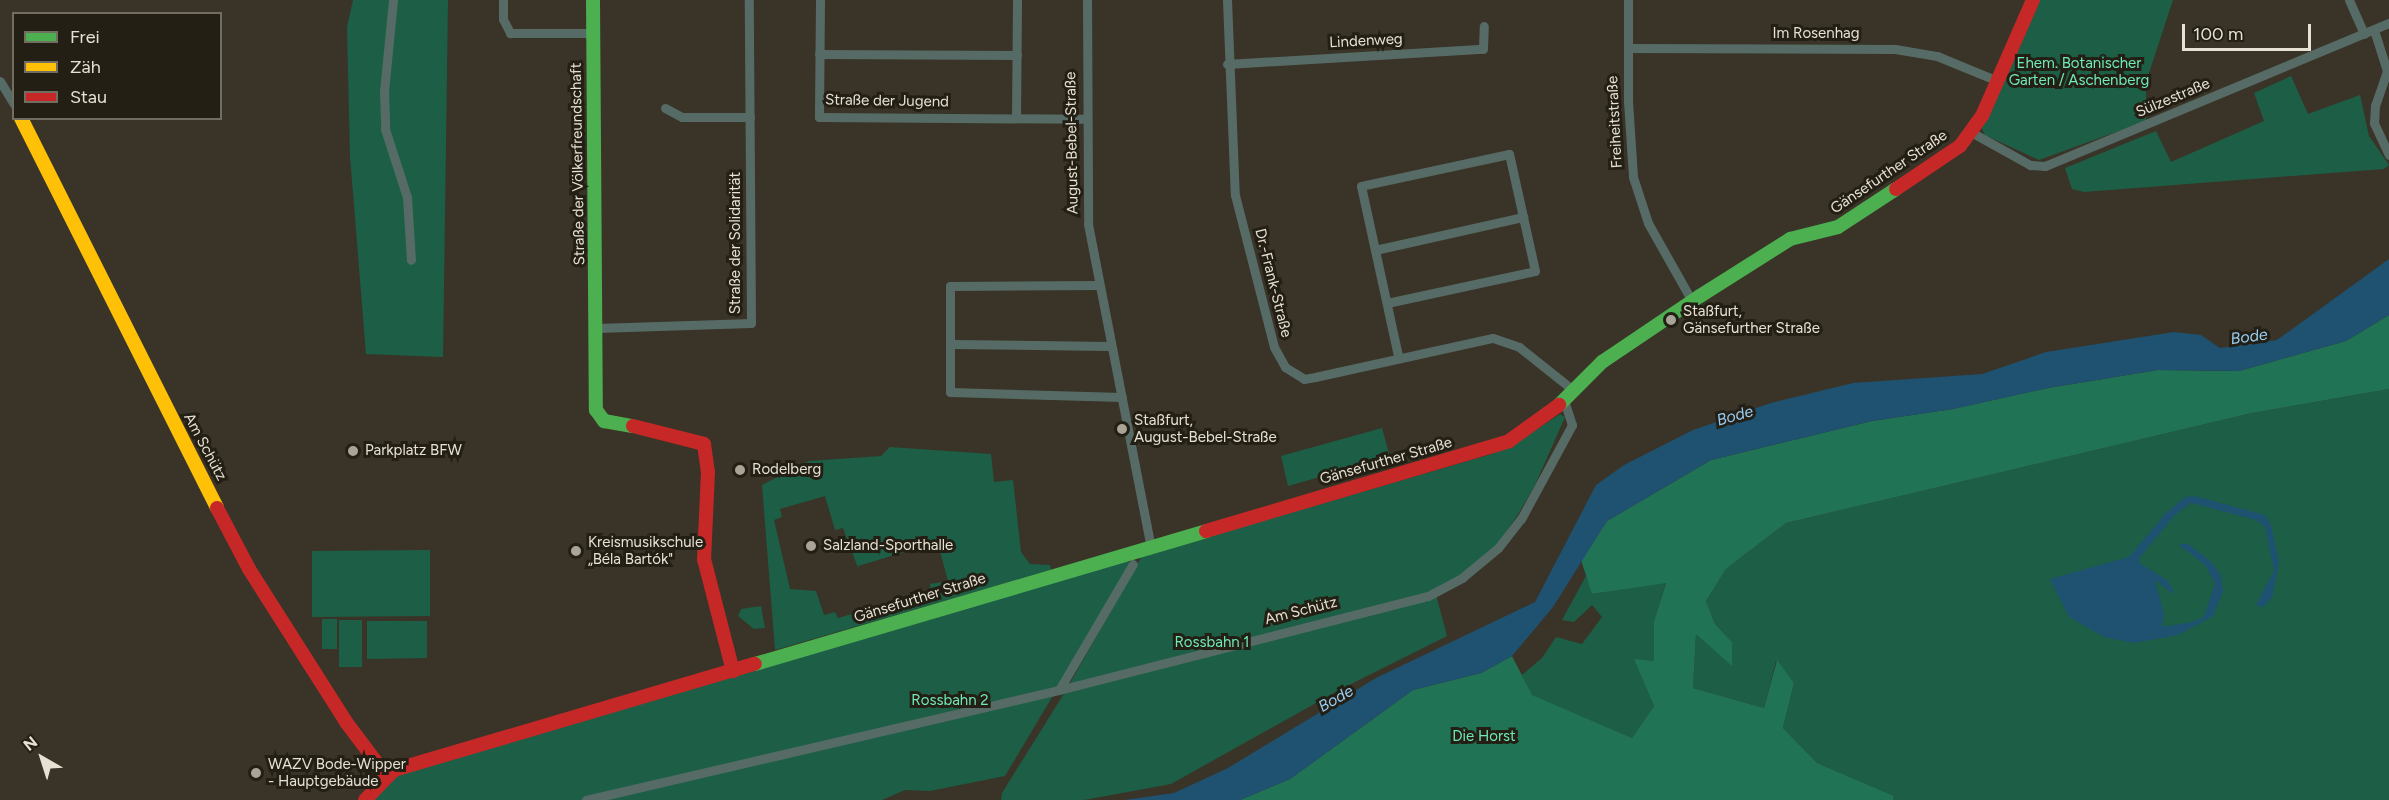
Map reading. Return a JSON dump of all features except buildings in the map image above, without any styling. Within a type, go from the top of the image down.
[{"type":"street","points":[[393,0],[385,129],[408,197],[411,260]]},
{"type":"street","points":[[503,0],[503,19],[510,33],[593,33]]},
{"type":"street","name":"Straße der Völkerfreundschaft","points":[[593,0],[597,328]]},
{"type":"street","name":"Straße der Solidarität","points":[[597,328],[751,323],[749,0]]},
{"type":"street","name":"Straße der Jugend","points":[[820,0],[819,117],[1086,119]]},
{"type":"street","points":[[1016,118],[1017,0]]},
{"type":"street","name":"August-Bebel-Straße","points":[[1087,0],[1088,224],[1151,547]]},
{"type":"street","name":"Dr.-Frank-Straße","points":[[1227,0],[1227,64],[1235,195],[1279,358],[1304,379],[1485,338],[1504,339],[1569,395]]},
{"type":"street","name":"Freiheitstraße","points":[[1628,0],[1633,177],[1648,223],[1692,301]]},
{"type":"street","name":"Gänsefurther Straße","points":[[386,775],[1489,448],[1527,430],[1569,395],[1602,362],[1692,301],[1790,239],[1838,227],[1942,160],[1971,132],[1998,81],[2033,0]]},
{"type":"street","points":[[2349,0],[2364,34]]},
{"type":"street","name":"Sülzestraße","points":[[1971,132],[2030,165],[2045,166],[2389,23]]},
{"type":"street","name":"Lindenweg","points":[[1227,64],[1483,49],[1484,26]]},
{"type":"street","points":[[2374,30],[2387,72],[2375,105],[2374,123],[2389,155]]},
{"type":"street","name":"Im Rosenhag","points":[[1628,48],[1895,49],[1937,56],[1998,81]]},
{"type":"street","points":[[819,54],[1017,55]]},
{"type":"street","points":[[0,81],[12,101]]},
{"type":"street","points":[[665,108],[682,117],[750,117]]},
{"type":"street","name":"Am Schütz","points":[[22,120],[126,333],[249,569],[346,722],[386,775]]},
{"type":"street","points":[[1387,303],[1534,271],[1509,153],[1361,186],[1398,356]]},
{"type":"street","points":[[1375,250],[1523,217]]},
{"type":"street","points":[[1099,285],[950,286],[950,392],[1122,397]]},
{"type":"street","points":[[597,328],[599,416],[604,421],[675,434],[704,444],[708,472],[704,560],[733,671]]},
{"type":"street","points":[[951,344],[1110,346]]},
{"type":"street","name":"Am Schütz","points":[[586,800],[733,763],[1059,690],[1428,596],[1463,577],[1498,548],[1521,519],[1554,462],[1572,424],[1569,395]]},
{"type":"street","points":[[1059,690],[1133,564]]},
{"type":"street","points":[[365,800],[386,775]]},
{"type":"green space","points":[[353,0],[448,0],[443,357],[366,354],[350,156],[347,27]]},
{"type":"green space","name":"Ehem. Botanischer Garten / Aschenberg","points":[[2037,0],[2173,0],[2146,82],[2146,121],[2039,160],[1985,135],[1981,127]]},
{"type":"green space","points":[[2291,76],[2308,114],[2360,95],[2369,136],[2389,165],[2384,169],[2084,192],[2072,189],[2065,168],[2156,131],[2171,162],[2264,121],[2254,93]]},
{"type":"green space","name":"Die Horst","points":[[2389,315],[2389,389],[2252,413],[1786,523],[1726,569],[1706,601],[1715,624],[1732,642],[1732,666],[1696,634],[1693,688],[1764,708],[1777,660],[1794,683],[1783,728],[1817,763],[1894,796],[1893,800],[1240,800],[1290,779],[1413,690],[1481,673],[1512,656],[1532,695],[1632,738],[1654,706],[1634,659],[1654,661],[1654,621],[1666,583],[1592,594],[1581,560],[1607,521],[1711,460],[1872,421],[1953,409],[2048,388],[2158,370],[2239,371],[2346,341]]},
{"type":"green space","points":[[2389,389],[2389,800],[1893,800],[1894,796],[1817,763],[1783,728],[1794,683],[1776,661],[1764,708],[1693,688],[1696,633],[1732,665],[1732,642],[1715,624],[1706,601],[1726,569],[1786,523],[2252,413]]},
{"type":"green space","name":"Rossbahn 1","points":[[1560,414],[1565,417],[1535,485],[1498,543],[1463,575],[1435,591],[1447,636],[1341,689],[1171,784],[1084,800],[1001,800],[1002,793],[1065,692],[1142,556],[1492,454],[1515,444]]},
{"type":"green space","points":[[1382,428],[1390,457],[1288,486],[1281,456]]},
{"type":"green space","points":[[890,447],[991,454],[994,482],[1013,480],[1021,552],[1030,564],[1050,565],[1051,570],[775,650],[762,485],[809,461],[881,456]],"holes":[[[825,496],[835,530],[843,528],[860,573],[858,566],[928,545],[933,553],[940,551],[948,581],[930,584],[931,591],[838,618],[835,612],[824,615],[816,591],[790,589],[774,520],[782,517],[780,509]]]},
{"type":"green space","points":[[430,550],[430,616],[312,617],[312,551]]},
{"type":"green space","name":"Rossbahn 2","points":[[1128,561],[1131,565],[1005,776],[930,791],[905,790],[882,800],[371,800],[393,775]]},
{"type":"green space","points":[[1586,576],[1593,594],[1666,582],[1654,621],[1654,661],[1635,660],[1654,706],[1632,738],[1531,695],[1522,675],[1542,658],[1556,637],[1582,644],[1602,617],[1592,605],[1574,622],[1562,620]]},
{"type":"green space","points":[[761,606],[765,628],[754,629],[738,616],[741,609]]},
{"type":"green space","points":[[322,619],[337,619],[337,649],[322,649]]},
{"type":"green space","points":[[339,620],[362,620],[362,667],[339,667]]},
{"type":"green space","points":[[367,621],[427,621],[427,658],[367,659]]},
{"type":"water","name":"Bode","points":[[2389,259],[2389,315],[2346,341],[2239,371],[2158,370],[2048,388],[1953,409],[1872,421],[1711,460],[1607,521],[1553,607],[1512,656],[1481,673],[1413,690],[1290,779],[1240,800],[1124,800],[1174,793],[1228,768],[1376,678],[1535,602],[1596,485],[1624,465],[1693,430],[1771,403],[1853,383],[1982,374],[2046,352],[2174,332],[2201,335],[2220,348],[2277,340]]},
{"type":"water","points":[[2194,496],[2265,515],[2271,525],[2279,563],[2272,598],[2263,607],[2256,605],[2274,571],[2265,527],[2256,520],[2191,503],[2175,515],[2140,557],[2139,563],[2167,580],[2173,590],[2173,594],[2155,580],[2164,614],[2162,627],[2192,622],[2204,617],[2215,583],[2205,565],[2178,544],[2188,544],[2210,561],[2221,575],[2223,592],[2213,616],[2178,635],[2134,643],[2104,637],[2069,617],[2050,579],[2129,557],[2165,514],[2185,497]]},
{"type":"traffic: fast","points":[[593,0],[596,410],[604,421],[633,426]]},
{"type":"traffic: fast","points":[[1559,405],[1602,362],[1700,296],[1790,239],[1838,227],[1896,189]]},
{"type":"traffic: fast","points":[[755,664],[1206,531]]},
{"type":"traffic: slow","points":[[22,120],[217,508]]},
{"type":"traffic: jam","points":[[1896,189],[1960,146],[1982,116],[2033,0]]},
{"type":"traffic: jam","points":[[1206,531],[1509,441],[1559,405]]},
{"type":"traffic: jam","points":[[633,426],[704,444],[708,472],[704,559],[733,671]]},
{"type":"traffic: jam","points":[[217,508],[249,569],[346,722],[386,775]]},
{"type":"traffic: jam","points":[[365,800],[394,770],[755,664]]},
{"type":"place","name":"Staßfurt, Gänsefurther Straße","points":[[1671,320]]},
{"type":"place","name":"Staßfurt, August-Bebel-Straße","points":[[1122,429]]},
{"type":"place","name":"Parkplatz BFW","points":[[353,451]]},
{"type":"place","name":"Rodelberg","points":[[740,470]]},
{"type":"place","name":"Salzland-Sporthalle","points":[[811,546]]},
{"type":"place","name":"Kreismusikschule „Béla Bartók\"","points":[[576,551]]},
{"type":"place","name":"WAZV Bode-Wipper - Hauptgebäude","points":[[256,773]]}]
